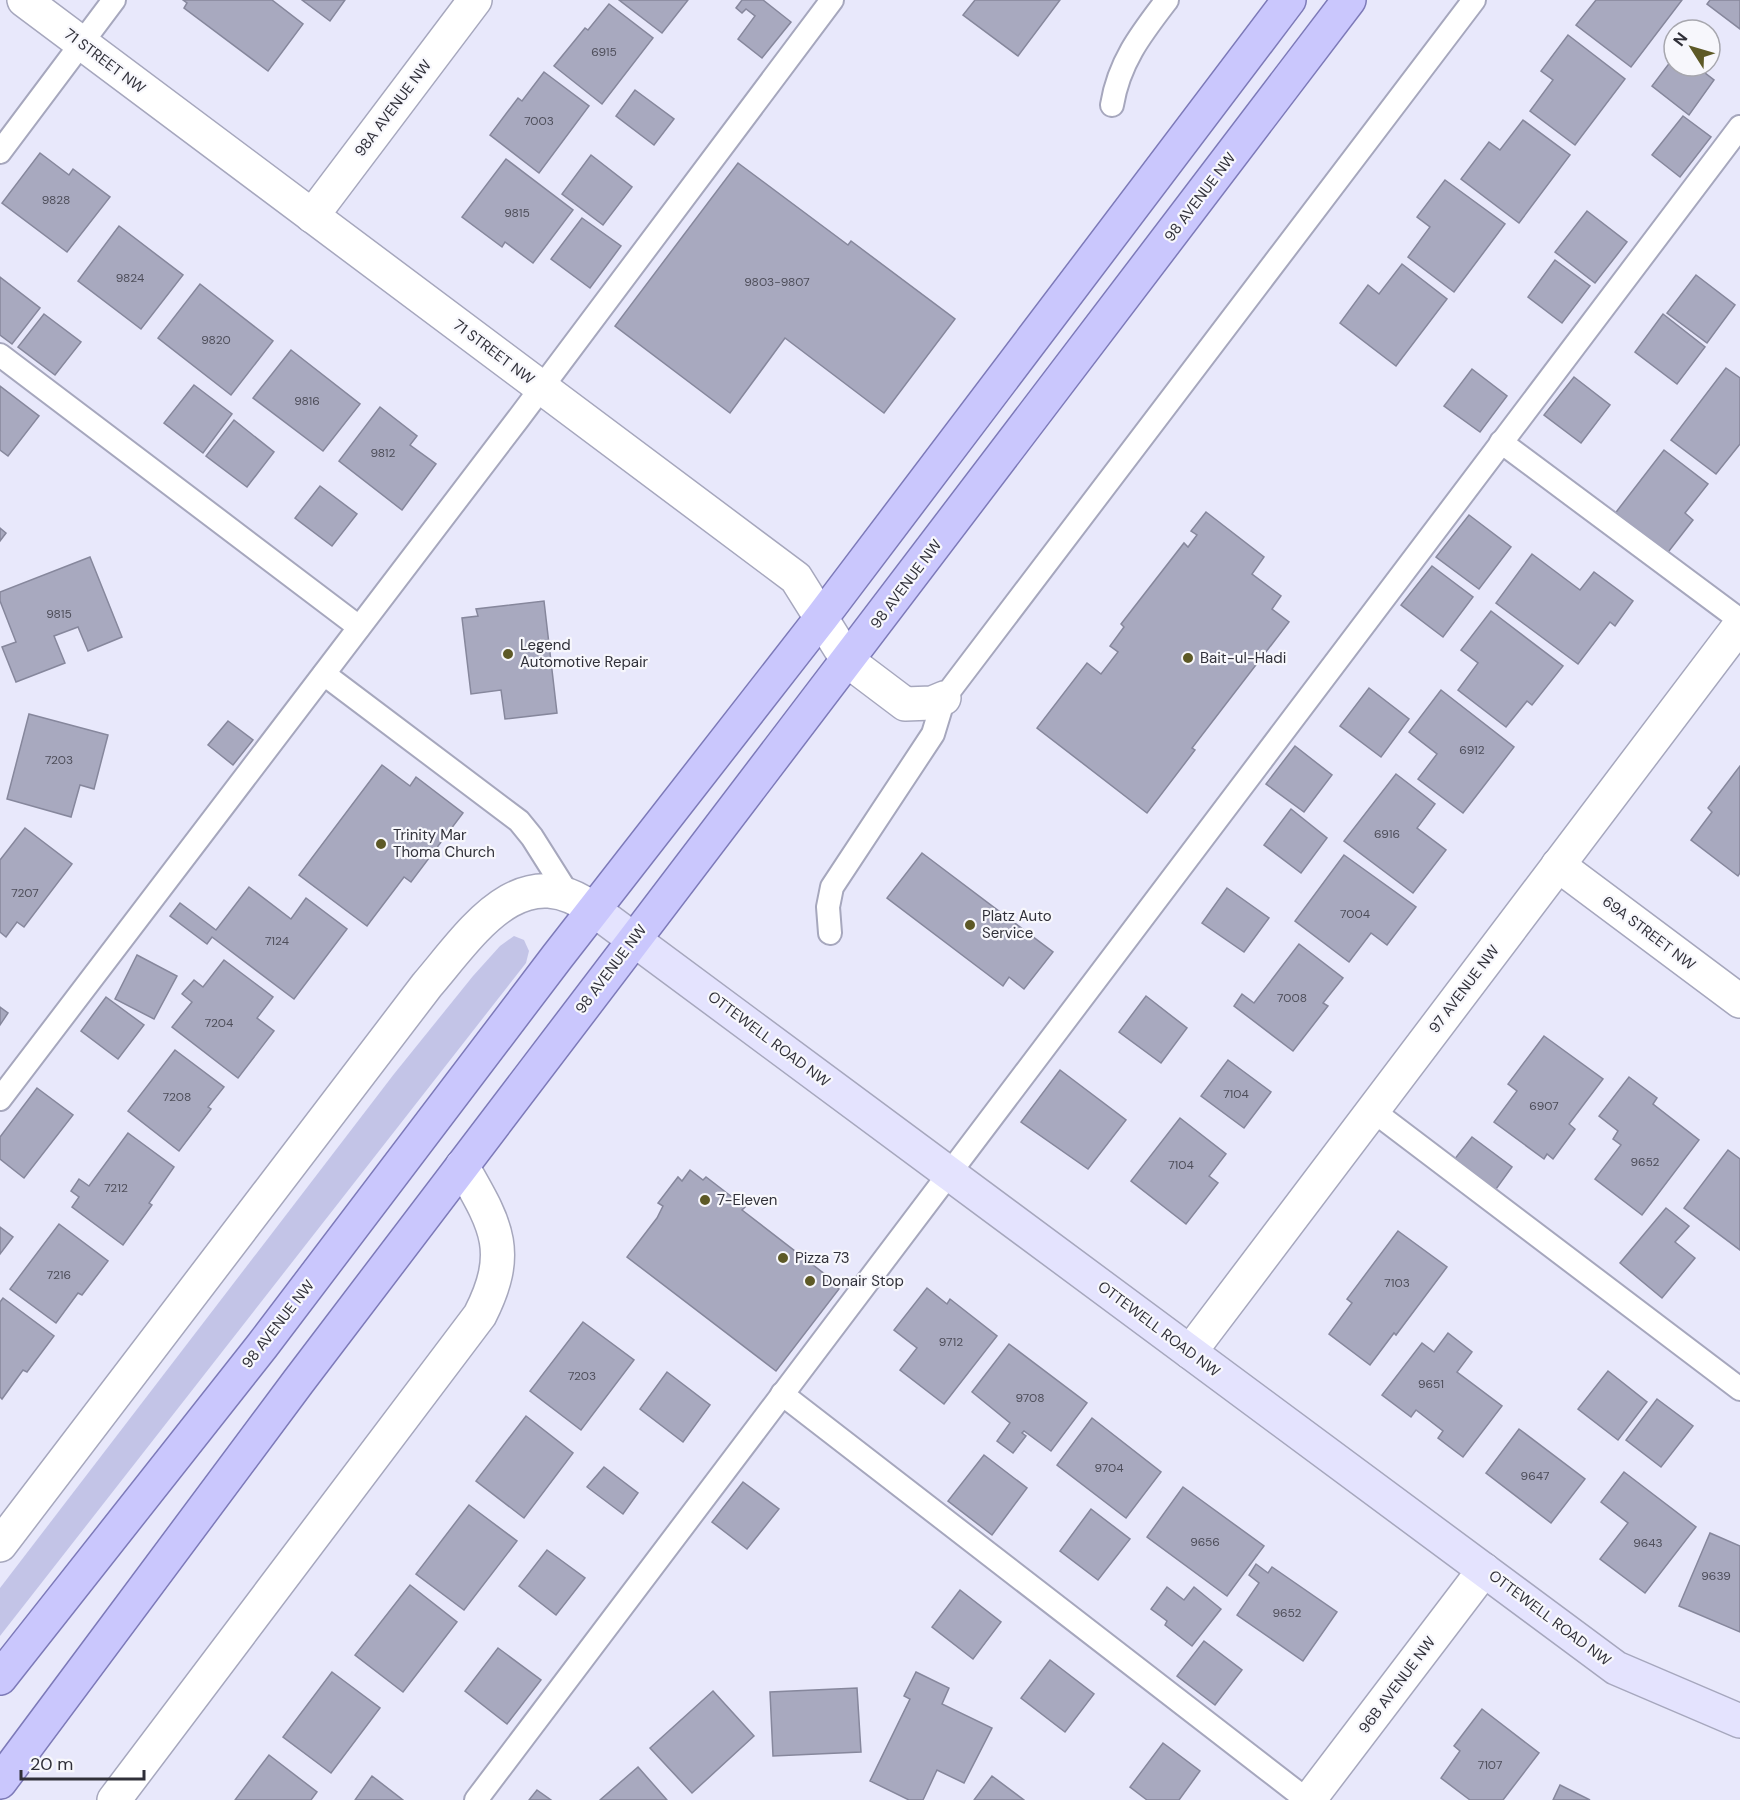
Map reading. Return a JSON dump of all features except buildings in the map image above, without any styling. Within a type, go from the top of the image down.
[{"type":"main road","name":"98 AVENUE NW","points":[[0,1678],[262,1346],[581,902],[822,617],[1289,0]]},
{"type":"main road","name":"98 AVENUE NW","points":[[0,1782],[634,938],[848,661],[1349,0]]},
{"type":"street","name":"71 STREET NW","points":[[24,0],[796,578],[848,661],[905,704],[932,703],[944,698]]},
{"type":"street","name":"98A AVENUE NW","points":[[312,216],[475,0]]},
{"type":"street","name":"97 AVENUE NW","points":[[1190,1352],[1740,625]]},
{"type":"street","name":"69A STREET NW","points":[[1558,865],[1740,1001]]},
{"type":"street","points":[[0,1545],[427,985],[488,915],[503,903],[520,894],[537,891],[581,902]]},
{"type":"street","name":"OTTEWELL ROAD NW","points":[[581,902],[634,938],[1616,1668],[1740,1721]]},
{"type":"street","points":[[114,1800],[480,1315],[491,1294],[497,1269],[498,1244],[491,1217],[462,1166]]},
{"type":"street","name":"96B AVENUE NW","points":[[1308,1800],[1484,1570]]},
{"type":"lane","points":[[0,152],[114,0]]},
{"type":"lane","points":[[0,1099],[324,675],[832,0]]},
{"type":"lane","points":[[1112,105],[1115,85],[1132,46],[1167,0]]},
{"type":"lane","points":[[830,933],[828,907],[832,887],[933,734],[944,698],[1474,0]]},
{"type":"lane","points":[[476,1800],[1740,127]]},
{"type":"lane","points":[[0,355],[359,627]]},
{"type":"lane","points":[[1502,442],[1740,620]]},
{"type":"lane","points":[[324,675],[519,821],[581,902]]},
{"type":"lane","points":[[1372,1110],[1740,1389]]},
{"type":"lane","points":[[782,1394],[1308,1800]]},
{"type":"shaded area","points":[[514,936],[524,940],[529,951],[526,963],[0,1636],[0,1588],[394,1074],[473,976],[500,946]]},
{"type":"place","name":"Legend Automotive Repair","points":[[508,654]]},
{"type":"place","name":"Bait-ul-Hadi","points":[[1188,658]]},
{"type":"place","name":"Trinity Mar Thoma Church","points":[[381,844]]},
{"type":"place","name":"Platz Auto Service","points":[[970,925]]},
{"type":"place","name":"7-Eleven","points":[[705,1200]]},
{"type":"place","name":"Pizza 73","points":[[783,1258]]},
{"type":"place","name":"Donair Stop","points":[[810,1281]]}]
